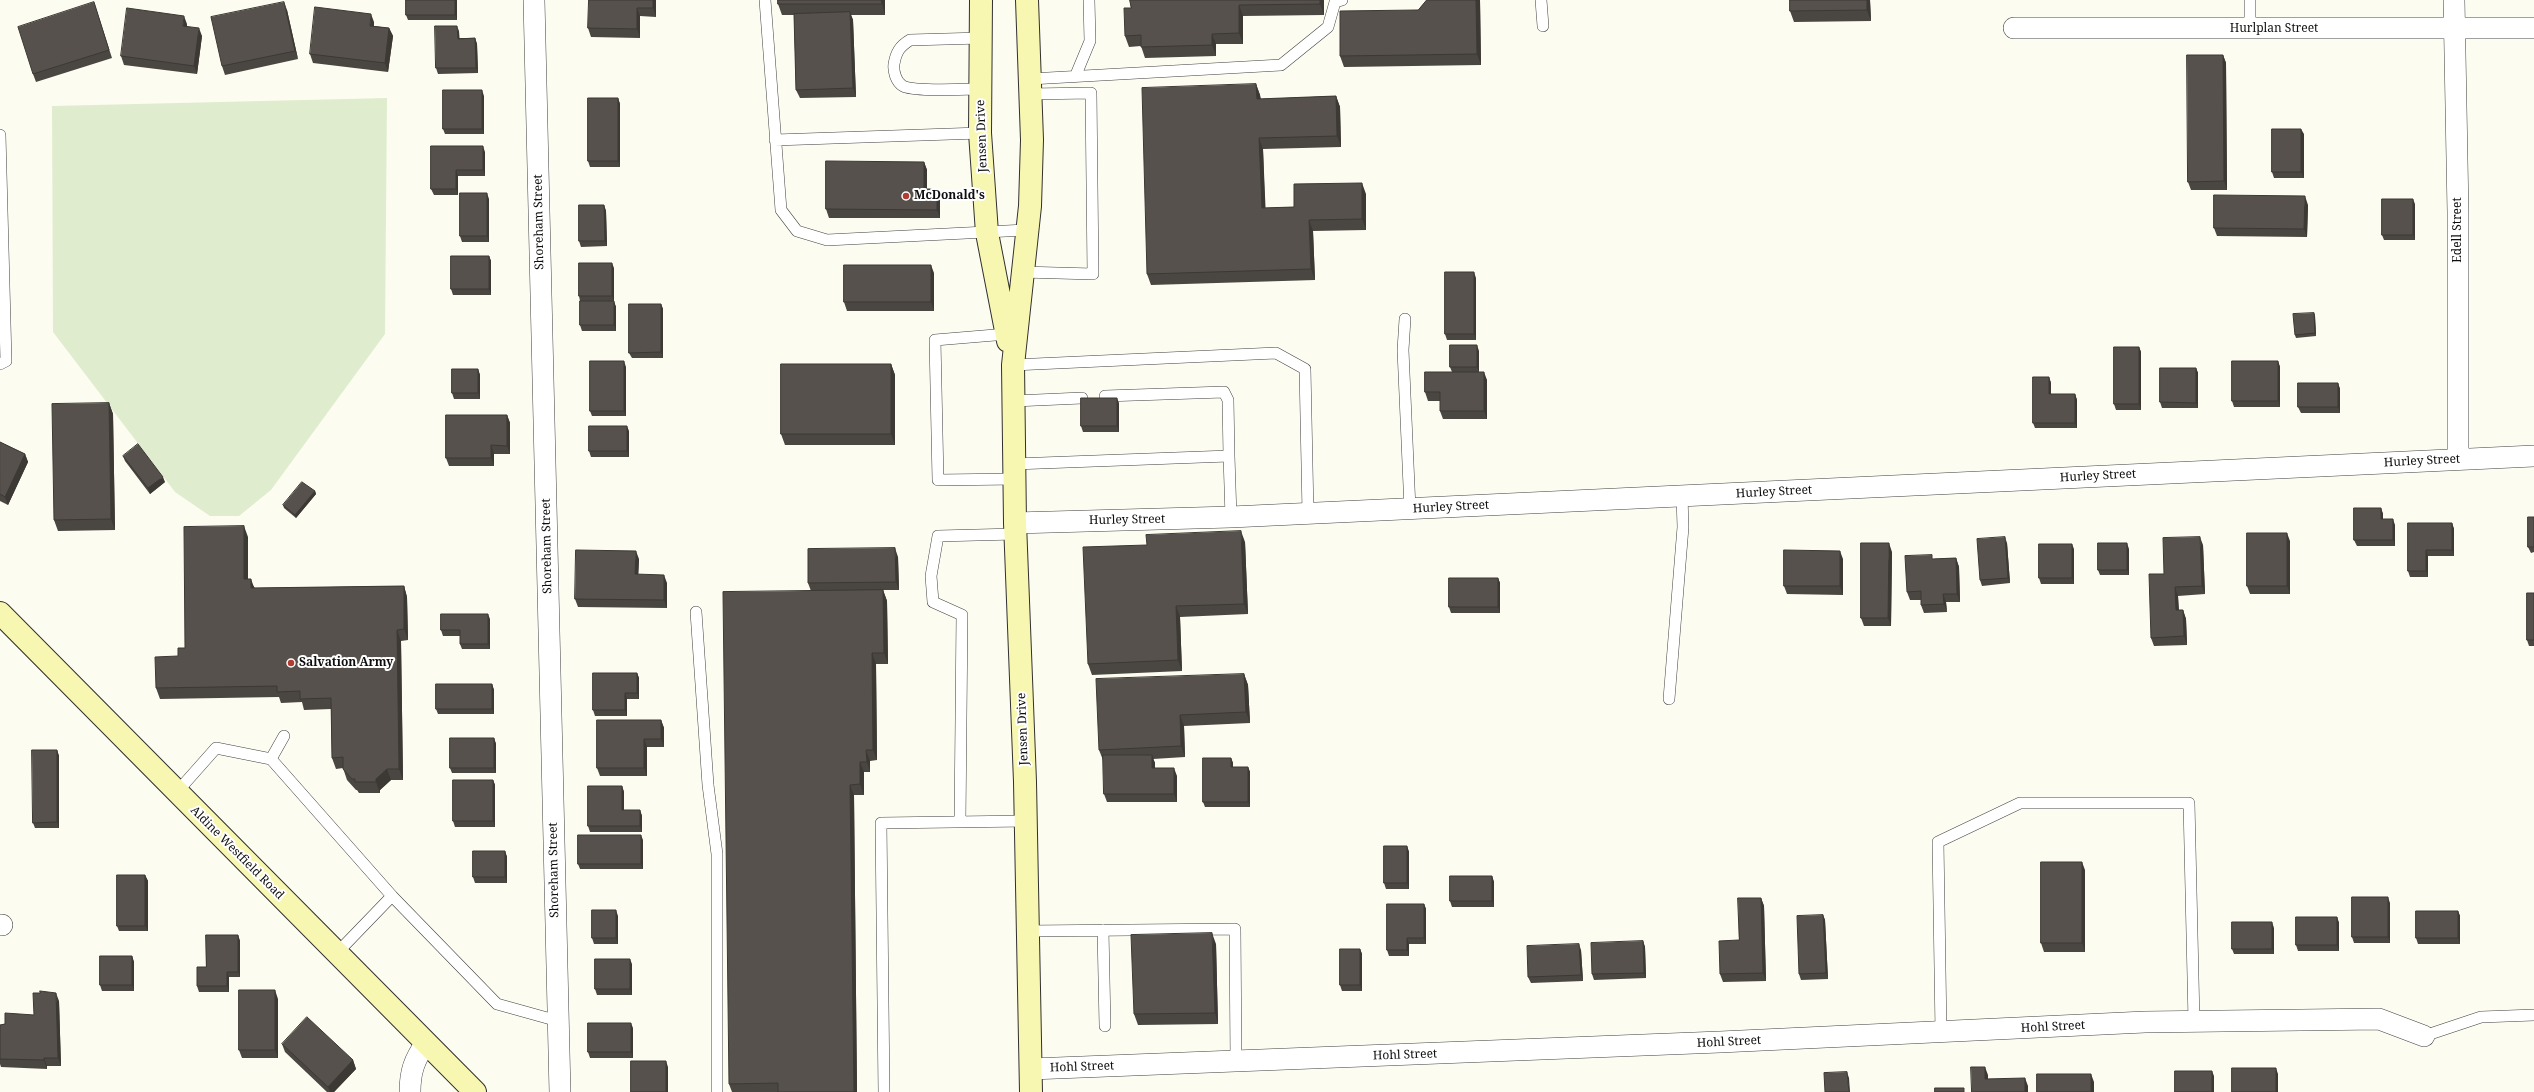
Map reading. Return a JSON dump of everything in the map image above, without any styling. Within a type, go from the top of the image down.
[{"type":"main road","name":"Jensen Drive","points":[[982,0],[980,133],[987,233],[1013,365]]},
{"type":"main road","name":"Jensen Drive","points":[[1027,0],[1031,154],[1030,206],[1026,230],[1013,365],[1015,529],[1026,821],[1031,1092]]},
{"type":"main road","name":"Aldine Westfield Road","points":[[0,613],[475,1092]]},
{"type":"street","name":"Shoreham Street","points":[[534,0],[560,1092]]},
{"type":"street","name":"Edell Street","points":[[2454,0],[2458,460]]},
{"type":"street","name":"Hurlplan Street","points":[[2014,28],[2534,28]]},
{"type":"street","name":"Hurley Street","points":[[1015,529],[1308,513],[2534,456]]},
{"type":"street","name":"Hohl Street","points":[[1031,1069],[2194,1022],[2379,1019],[2424,1036]]},
{"type":"street","points":[[410,1092],[410,1074],[415,1058],[426,1043]]},
{"type":"lane","points":[[765,0],[781,210],[797,231],[827,240],[1026,230]]},
{"type":"lane","points":[[1075,77],[1090,41],[1089,0]]},
{"type":"lane","points":[[1030,87],[1075,77],[1281,65],[1328,27],[1335,2],[1342,0]]},
{"type":"lane","points":[[1541,0],[1543,26]]},
{"type":"lane","points":[[2250,0],[2250,29]]},
{"type":"lane","points":[[980,89],[914,88],[903,86],[897,80],[893,68],[895,56],[901,45],[910,40],[981,38]]},
{"type":"lane","points":[[1022,272],[1093,274],[1091,93],[1030,87]]},
{"type":"lane","points":[[775,140],[980,133]]},
{"type":"lane","points":[[0,135],[6,361],[0,364]]},
{"type":"lane","points":[[1405,319],[1403,350],[1410,509]]},
{"type":"lane","points":[[1007,334],[936,340],[938,480],[1014,471],[1229,456]]},
{"type":"lane","points":[[1013,365],[1276,353],[1305,369],[1308,513]]},
{"type":"lane","points":[[1105,396],[1224,392],[1228,400],[1231,517]]},
{"type":"lane","points":[[1014,401],[1082,398]]},
{"type":"lane","points":[[1669,699],[1683,527],[1682,496]]},
{"type":"lane","points":[[960,822],[962,615],[933,602],[931,576],[938,536],[1015,529]]},
{"type":"lane","points":[[696,612],[708,785],[717,854],[717,1092]]},
{"type":"lane","points":[[271,759],[284,736]]},
{"type":"lane","points":[[177,792],[216,748],[271,759],[392,896],[497,1004],[558,1021]]},
{"type":"lane","points":[[1941,1032],[1938,842],[2020,803],[2189,803],[2194,1022]]},
{"type":"lane","points":[[884,1092],[881,823],[1026,821]]},
{"type":"lane","points":[[336,953],[392,896]]},
{"type":"lane","points":[[1028,932],[1235,929],[1236,1061]]},
{"type":"lane","points":[[1104,930],[1105,1026]]},
{"type":"lane","points":[[2424,1036],[2481,1017],[2534,1015]]},
{"type":"green space","points":[[387,98],[385,334],[271,490],[239,516],[210,516],[175,492],[53,332],[52,106]]},
{"type":"building","points":[[406,0],[455,0],[455,15],[406,15]]},
{"type":"building","points":[[589,0],[653,0],[653,8],[637,8],[637,29],[588,28]]},
{"type":"building","points":[[778,0],[881,0],[882,4],[778,4]]},
{"type":"building","points":[[1130,0],[1320,0],[1320,4],[1239,5],[1239,33],[1212,34],[1212,45],[1141,47],[1141,35],[1125,36],[1124,8],[1131,8]]},
{"type":"building","points":[[1427,0],[1476,0],[1477,54],[1340,56],[1340,11],[1418,10]]},
{"type":"building","points":[[1790,0],[1867,0],[1867,10],[1790,11]]},
{"type":"building","points":[[94,2],[109,50],[33,74],[18,27]]},
{"type":"building","points":[[284,2],[295,51],[222,66],[211,17]]},
{"type":"building","points":[[315,7],[371,14],[370,26],[389,28],[385,63],[310,54]]},
{"type":"building","points":[[127,8],[184,16],[183,26],[199,28],[194,66],[121,56]]},
{"type":"building","points":[[850,12],[853,88],[796,90],[794,14]]},
{"type":"building","points":[[435,26],[457,26],[458,39],[475,38],[476,68],[436,68]]},
{"type":"building","points":[[2187,55],[2223,55],[2224,181],[2188,182]]},
{"type":"building","points":[[1256,84],[1257,99],[1336,96],[1337,136],[1259,138],[1262,208],[1294,207],[1294,184],[1362,183],[1362,219],[1309,220],[1311,269],[1147,274],[1142,88]]},
{"type":"building","points":[[443,90],[482,90],[482,129],[443,129]]},
{"type":"building","points":[[588,98],[618,98],[618,161],[588,161]]},
{"type":"building","points":[[2272,129],[2301,129],[2301,172],[2272,172]]},
{"type":"building","points":[[431,146],[483,146],[483,170],[456,170],[456,189],[431,189]]},
{"type":"building","points":[[826,161],[924,162],[924,189],[937,189],[937,210],[826,209]]},
{"type":"building","points":[[460,193],[487,193],[487,236],[460,236]]},
{"type":"building","points":[[2214,195],[2305,196],[2304,229],[2214,228]]},
{"type":"building","points":[[2382,199],[2413,199],[2413,235],[2382,235]]},
{"type":"building","points":[[579,205],[604,205],[605,241],[579,241]]},
{"type":"building","points":[[451,256],[489,256],[489,289],[451,289]]},
{"type":"building","points":[[579,263],[612,263],[612,296],[579,296]]},
{"type":"building","points":[[844,265],[931,265],[931,302],[844,302]]},
{"type":"building","points":[[1445,272],[1474,272],[1474,334],[1445,334]]},
{"type":"building","points":[[580,301],[614,301],[614,325],[580,325]]},
{"type":"building","points":[[629,304],[661,304],[661,352],[629,353]]},
{"type":"building","points":[[2314,313],[2315,333],[2295,335],[2293,314]]},
{"type":"building","points":[[1450,345],[1477,345],[1477,367],[1450,367]]},
{"type":"building","points":[[2114,347],[2139,347],[2139,404],[2114,404]]},
{"type":"building","points":[[590,361],[624,361],[624,411],[590,411]]},
{"type":"building","points":[[2232,361],[2278,361],[2278,401],[2232,401]]},
{"type":"building","points":[[781,364],[891,364],[891,434],[781,434]]},
{"type":"building","points":[[2160,368],[2196,368],[2196,403],[2160,402]]},
{"type":"building","points":[[452,369],[478,369],[478,393],[452,393]]},
{"type":"building","points":[[1425,372],[1484,372],[1484,411],[1440,411],[1440,392],[1425,392]]},
{"type":"building","points":[[2033,377],[2049,377],[2049,394],[2075,394],[2075,423],[2033,423]]},
{"type":"building","points":[[2298,383],[2338,383],[2338,407],[2298,407]]},
{"type":"building","points":[[1081,398],[1117,398],[1117,426],[1081,426]]},
{"type":"building","points":[[109,403],[111,519],[54,520],[52,404]]},
{"type":"building","points":[[446,415],[507,415],[507,446],[491,445],[491,458],[446,458]]},
{"type":"building","points":[[589,426],[627,426],[627,451],[589,451]]},
{"type":"building","points":[[0,442],[25,454],[5,497],[0,494]]},
{"type":"building","points":[[138,444],[163,477],[148,488],[123,456]]},
{"type":"building","points":[[302,482],[315,491],[295,515],[283,505]]},
{"type":"building","points":[[2354,508],[2381,508],[2381,519],[2393,519],[2393,540],[2354,540]]},
{"type":"building","points":[[2528,517],[2534,517],[2534,547],[2528,547]]},
{"type":"building","points":[[2408,523],[2452,523],[2452,550],[2426,550],[2426,571],[2408,571]]},
{"type":"building","name":"Salvation Army","points":[[244,526],[244,579],[251,579],[251,588],[404,586],[404,629],[397,630],[399,769],[387,769],[376,779],[376,782],[355,782],[355,779],[352,779],[343,769],[343,757],[332,758],[331,698],[300,699],[300,691],[277,692],[277,686],[156,688],[155,657],[178,656],[178,648],[185,648],[184,527]]},
{"type":"building","points":[[1241,531],[1244,604],[1176,606],[1178,660],[1088,664],[1083,547],[1147,545],[1146,535]]},
{"type":"building","points":[[2247,533],[2287,533],[2287,586],[2247,586]]},
{"type":"building","points":[[2005,537],[2008,578],[1980,580],[1977,539]]},
{"type":"building","points":[[2200,537],[2202,586],[2175,587],[2176,610],[2183,610],[2184,636],[2151,638],[2149,574],[2164,574],[2163,538]]},
{"type":"building","points":[[1861,543],[1889,543],[1888,618],[1861,618]]},
{"type":"building","points":[[2098,543],[2127,543],[2127,570],[2098,570]]},
{"type":"building","points":[[2039,544],[2072,544],[2072,578],[2039,578]]},
{"type":"building","points":[[895,548],[896,582],[808,583],[808,549]]},
{"type":"building","points":[[576,550],[636,551],[635,574],[664,575],[664,600],[575,599]]},
{"type":"building","points":[[1784,550],[1840,551],[1840,586],[1784,586]]},
{"type":"building","points":[[1932,555],[1932,559],[1956,558],[1957,594],[1943,594],[1944,604],[1921,605],[1921,591],[1907,592],[1905,556]]},
{"type":"building","points":[[1449,578],[1498,578],[1498,607],[1449,607]]},
{"type":"building","points":[[883,590],[884,653],[872,653],[873,750],[866,750],[867,762],[860,762],[860,784],[850,785],[854,1092],[778,1092],[778,1083],[729,1084],[723,592]]},
{"type":"building","points":[[2527,593],[2534,593],[2534,640],[2527,640]]},
{"type":"building","points":[[441,614],[488,614],[488,644],[460,644],[460,630],[441,630]]},
{"type":"building","points":[[593,673],[637,673],[637,693],[625,693],[625,710],[593,710]]},
{"type":"building","points":[[1244,674],[1246,712],[1180,715],[1181,746],[1099,750],[1096,679]]},
{"type":"building","points":[[436,684],[492,684],[492,709],[436,709]]},
{"type":"building","points":[[597,720],[661,720],[661,739],[644,739],[644,768],[597,768]]},
{"type":"building","points":[[450,738],[494,738],[494,768],[450,768]]},
{"type":"building","points":[[32,750],[57,750],[57,822],[33,823]]},
{"type":"building","points":[[1103,755],[1152,755],[1152,768],[1174,768],[1174,794],[1104,794]]},
{"type":"building","points":[[1203,758],[1231,758],[1231,767],[1248,767],[1248,802],[1203,802]]},
{"type":"building","points":[[453,780],[493,780],[493,821],[453,821]]},
{"type":"building","points":[[588,786],[622,786],[622,810],[640,810],[640,826],[588,826]]},
{"type":"building","points":[[578,835],[641,835],[641,864],[578,864]]},
{"type":"building","points":[[1384,846],[1407,846],[1407,883],[1384,883]]},
{"type":"building","points":[[473,851],[505,851],[505,877],[473,877]]},
{"type":"building","points":[[2041,862],[2082,862],[2082,943],[2041,943]]},
{"type":"building","points":[[117,875],[145,875],[145,926],[117,926]]},
{"type":"building","points":[[1450,876],[1492,876],[1492,901],[1450,901]]},
{"type":"building","points":[[2352,897],[2388,897],[2388,937],[2352,937]]},
{"type":"building","points":[[1738,898],[1761,898],[1763,973],[1720,974],[1719,941],[1739,940]]},
{"type":"building","points":[[1387,904],[1424,904],[1424,938],[1407,938],[1407,950],[1387,950]]},
{"type":"building","points":[[592,910],[616,910],[616,938],[592,938]]},
{"type":"building","points":[[2416,911],[2458,911],[2458,938],[2416,938]]},
{"type":"building","points":[[1823,915],[1826,973],[1799,974],[1797,916]]},
{"type":"building","points":[[2296,917],[2337,917],[2337,945],[2296,945]]},
{"type":"building","points":[[2232,922],[2272,922],[2272,949],[2232,949]]},
{"type":"building","points":[[1212,933],[1215,1013],[1134,1014],[1131,935]]},
{"type":"building","points":[[206,935],[238,935],[238,972],[227,972],[227,986],[197,986],[197,967],[206,967]]},
{"type":"building","points":[[1643,941],[1644,973],[1592,974],[1591,943]]},
{"type":"building","points":[[1579,944],[1581,975],[1528,977],[1527,946]]},
{"type":"building","points":[[1340,949],[1360,949],[1360,985],[1340,985]]},
{"type":"building","points":[[100,956],[132,956],[132,985],[100,985]]},
{"type":"building","points":[[595,959],[630,959],[630,989],[595,989]]},
{"type":"building","points":[[239,990],[275,990],[275,1050],[239,1050]]},
{"type":"building","points":[[40,991],[56,993],[58,1058],[44,1058],[44,1060],[0,1059],[0,1025],[5,1024],[5,1013],[34,1015],[33,993],[40,993]]},
{"type":"building","points":[[307,1017],[353,1060],[328,1087],[282,1044]]},
{"type":"building","points":[[588,1023],[631,1023],[631,1052],[588,1052]]},
{"type":"building","points":[[631,1061],[666,1061],[666,1092],[631,1092]]},
{"type":"building","points":[[1971,1067],[1985,1067],[1985,1079],[2025,1078],[2025,1092],[1972,1092]]},
{"type":"building","points":[[2232,1068],[2276,1068],[2276,1092],[2232,1092]]},
{"type":"building","points":[[2175,1071],[2212,1071],[2212,1092],[2175,1092]]},
{"type":"building","points":[[1847,1072],[1849,1092],[1825,1092],[1824,1073]]},
{"type":"building","points":[[2037,1074],[2091,1074],[2091,1092],[2037,1092]]},
{"type":"building","points":[[1935,1088],[1964,1088],[1964,1092],[1935,1092]]},
{"type":"place","name":"McDonald's","points":[[906,196]]},
{"type":"place","name":"Salvation Army","points":[[291,663]]}]
